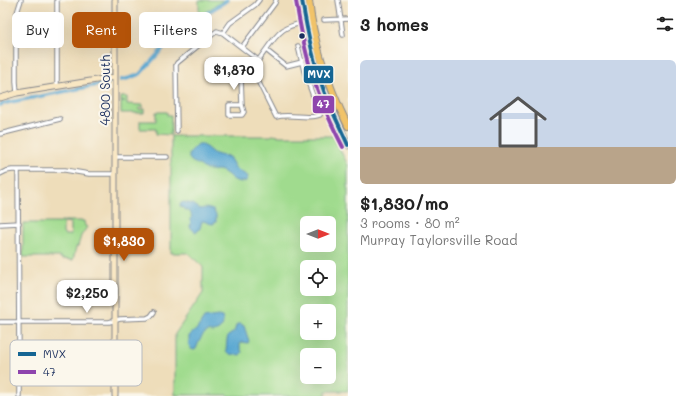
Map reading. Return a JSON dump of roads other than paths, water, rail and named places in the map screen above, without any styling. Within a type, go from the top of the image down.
[{"type":"main road","points":[[302,0],[333,94],[348,126]]},
{"type":"main road","points":[[309,0],[309,22],[314,60],[321,83],[348,145]]},
{"type":"street","points":[[17,94],[16,16],[21,0]]},
{"type":"street","points":[[57,0],[57,87]]},
{"type":"street","name":"4800 South","points":[[115,0],[115,340]]},
{"type":"street","points":[[223,32],[230,22],[260,0]]},
{"type":"street","points":[[242,47],[276,0]]},
{"type":"street","points":[[338,0],[343,35]]},
{"type":"street","points":[[324,20],[348,19]]},
{"type":"street","points":[[226,77],[241,76],[251,69],[276,36],[295,24],[309,22]]},
{"type":"street","points":[[177,131],[177,63],[215,32],[219,31],[223,32],[258,60]]},
{"type":"street","points":[[251,69],[276,117],[313,117],[320,115],[298,46]]},
{"type":"street","points":[[266,50],[286,66],[302,62]]},
{"type":"street","points":[[241,76],[242,105],[244,112],[242,115],[229,115],[229,105],[242,105]]},
{"type":"street","points":[[0,98],[115,77]]},
{"type":"street","points":[[0,134],[60,119]]},
{"type":"street","points":[[115,157],[167,157]]},
{"type":"street","points":[[0,174],[9,170],[69,170],[89,174],[115,174]]},
{"type":"street","points":[[18,170],[19,340]]},
{"type":"street","points":[[0,224],[18,224]]},
{"type":"street","points":[[0,322],[109,322],[120,319],[147,318],[154,312]]},
{"type":"water","points":[[198,144],[202,144],[213,153],[229,157],[236,169],[248,176],[247,180],[244,182],[236,181],[222,171],[206,170],[192,162],[189,158],[189,153]]},
{"type":"water","points":[[184,202],[193,204],[200,209],[206,208],[213,210],[216,215],[216,222],[213,224],[202,221],[197,232],[194,231],[190,227],[191,214],[180,205]]},
{"type":"water","points":[[218,316],[222,317],[223,320],[223,325],[220,329],[205,333],[196,349],[191,349],[189,345],[189,336],[197,329],[204,318]]},
{"type":"water","points":[[237,324],[244,326],[249,341],[248,343],[240,343],[242,352],[240,355],[229,354],[226,351],[228,336],[234,332]]},
{"type":"waterway","points":[[121,80],[140,74],[175,35],[227,0]]},
{"type":"waterway","points":[[0,105],[108,83]]}]
